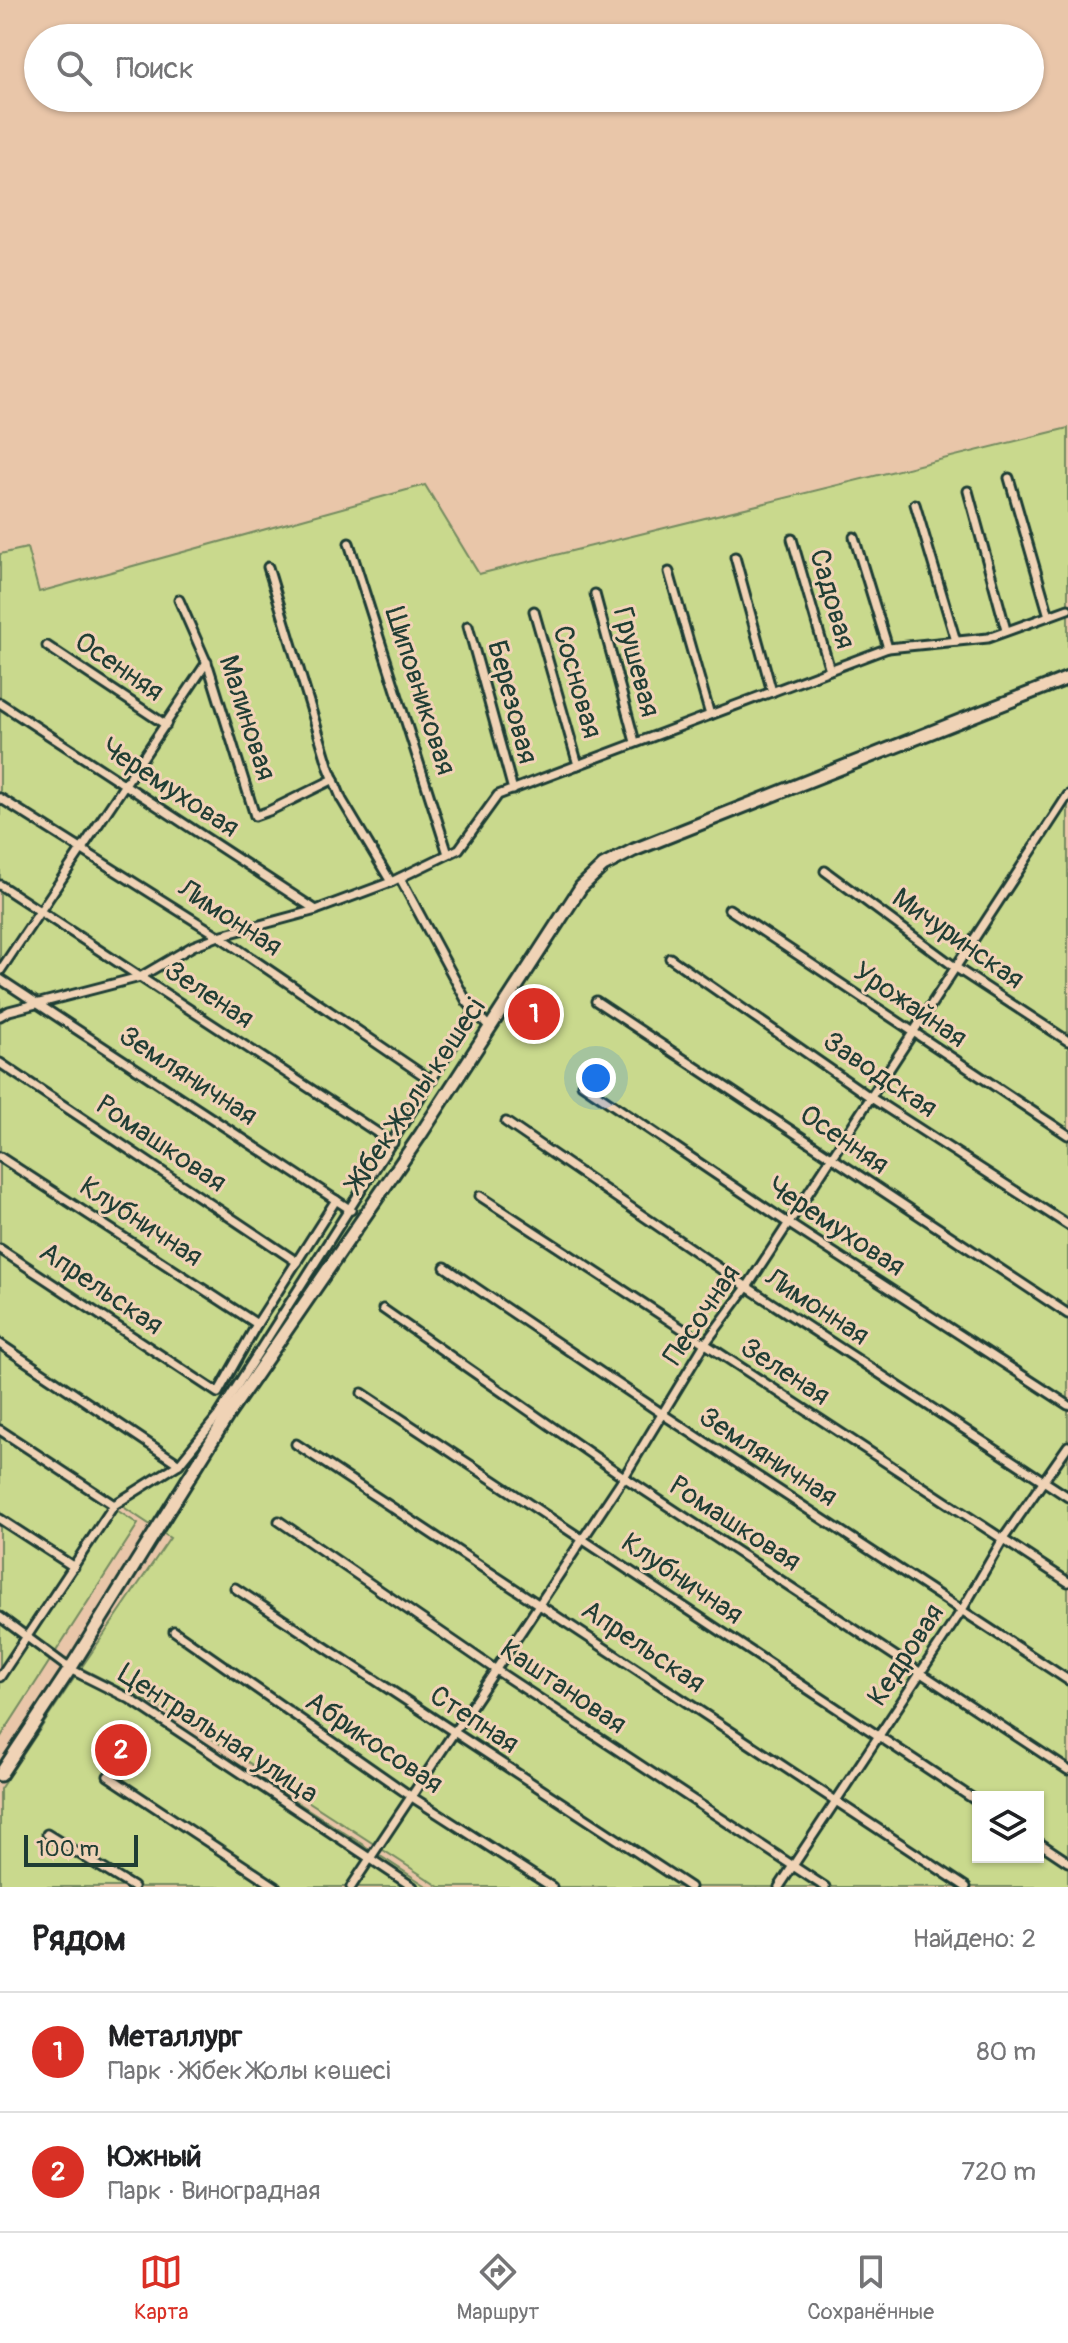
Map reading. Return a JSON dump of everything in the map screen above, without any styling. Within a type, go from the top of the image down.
[{"type":"highway","name":"Жібек Жолы көшесі","points":[[0,1775],[70,1669],[228,1415],[412,1147],[574,896],[603,866],[649,844],[1068,678]]},
{"type":"street","points":[[1009,478],[1049,616]]},
{"type":"street","points":[[968,491],[1006,630]]},
{"type":"street","points":[[915,504],[956,641]]},
{"type":"street","points":[[854,537],[888,648]]},
{"type":"street","name":"Садовая","points":[[792,539],[830,670]]},
{"type":"street","name":"Шиповниковая","points":[[349,543],[448,854]]},
{"type":"street","points":[[735,557],[772,692]]},
{"type":"street","points":[[268,567],[334,779],[365,841],[391,882]]},
{"type":"street","points":[[669,572],[710,715]]},
{"type":"street","name":"Грушевая","points":[[595,594],[635,742]]},
{"type":"street","name":"Малиновая","points":[[179,600],[207,662],[255,816],[334,779]]},
{"type":"street","points":[[0,1016],[9,1011],[140,977],[193,946],[219,936],[316,910],[391,882],[459,849],[498,795],[635,742],[888,648],[988,638],[1068,609]]},
{"type":"street","name":"Сосновая","points":[[534,611],[578,765]]},
{"type":"street","name":"Березовая","points":[[468,626],[513,790]]},
{"type":"street","name":"Осенняя","points":[[47,646],[166,725]]},
{"type":"street","points":[[0,971],[207,662]]},
{"type":"street","name":"Черемуховая","points":[[0,703],[316,910]]},
{"type":"street","name":"Песочная","points":[[351,1887],[624,1477],[704,1345],[747,1287],[1068,795]]},
{"type":"street","name":"Лимонная","points":[[0,798],[219,936],[432,1081]]},
{"type":"street","name":"Мичуринская","points":[[825,871],[955,967],[1068,1041]]},
{"type":"street","points":[[400,878],[467,1002],[490,1028]]},
{"type":"street","name":"Зеленая","points":[[0,885],[393,1143]]},
{"type":"street","name":"Урожайная","points":[[729,909],[1068,1135]]},
{"type":"street","name":"Заводская","points":[[670,958],[870,1097],[1068,1225]]},
{"type":"street","name":"Земляничная","points":[[0,979],[351,1210]]},
{"type":"street","name":"Осенняя","points":[[596,1001],[1068,1314]]},
{"type":"street","points":[[0,1677],[114,1505],[179,1464],[218,1416],[475,1011]]},
{"type":"street","name":"Ромашковая","points":[[0,1063],[297,1262]]},
{"type":"street","name":"Черемуховая","points":[[582,1084],[788,1223],[1068,1405]]},
{"type":"street","name":"Лимонная","points":[[506,1122],[747,1287],[1068,1497]]},
{"type":"street","name":"Клубничная","points":[[0,1157],[257,1324]]},
{"type":"street","name":"Зеленая","points":[[480,1196],[1068,1582]]},
{"type":"street","points":[[257,1324],[336,1200]]},
{"type":"street","name":"Апрельская","points":[[0,1249],[218,1393],[257,1324]]},
{"type":"street","name":"Земляничная","points":[[445,1267],[1068,1680]]},
{"type":"street","name":"Ромашковая","points":[[383,1309],[624,1477],[1068,1770]]},
{"type":"street","points":[[0,1344],[179,1464]]},
{"type":"street","name":"Клубничная","points":[[362,1393],[972,1798]]},
{"type":"street","points":[[0,1430],[114,1505]]},
{"type":"street","name":"Апрельская","points":[[296,1444],[966,1887]]},
{"type":"street","name":"Кедровая","points":[[779,1887],[962,1610],[1003,1539],[1068,1446]]},
{"type":"street","points":[[0,1519],[74,1567]]},
{"type":"street","name":"Каштановая","points":[[279,1521],[496,1670],[825,1887]]},
{"type":"street","name":"Степная","points":[[235,1588],[690,1887]]},
{"type":"street","name":"Центральная улица","points":[[0,1617],[70,1669],[130,1699],[413,1887]]},
{"type":"street","name":"Абрикосовая","points":[[174,1631],[412,1797],[552,1887]]},
{"type":"street","points":[[108,1776],[276,1887]]},
{"type":"street","points":[[47,1834],[133,1887]]},
{"type":"street","points":[[1044,1846],[1068,1862]]},
{"type":"green space","points":[[1068,428],[1068,1887],[440,1887],[180,1718],[81,1668],[170,1538],[0,1425],[0,554],[27,548],[39,592],[425,485],[479,574]]},
{"type":"green space","points":[[0,1434],[138,1524],[0,1738]]},
{"type":"green space","points":[[79,1671],[155,1710],[428,1887],[0,1887],[0,1789]]},
{"type":"place","name":"Металлург","points":[[534,1014]]},
{"type":"place","name":"Южный","points":[[121,1750]]}]
